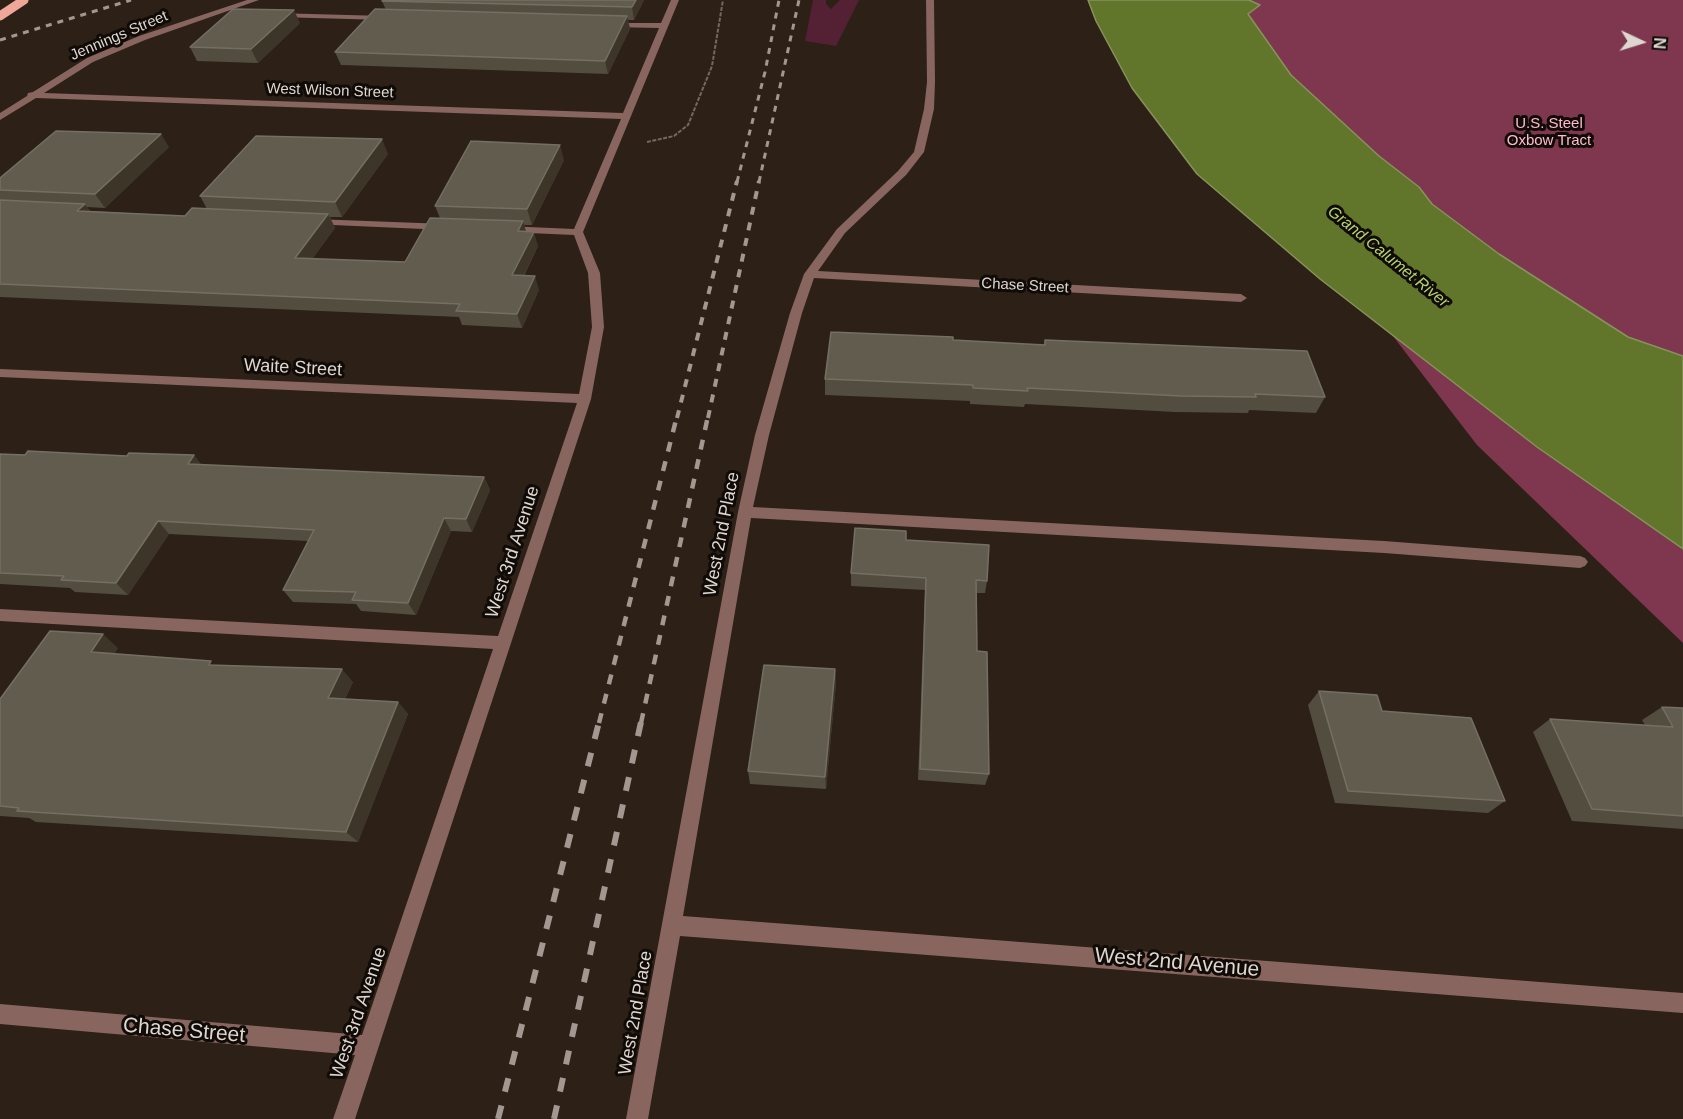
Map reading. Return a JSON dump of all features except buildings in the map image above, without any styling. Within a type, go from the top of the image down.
[{"type":"main road","points":[[0,16],[24,0]]},
{"type":"street","name":"Jennings Street","points":[[0,117],[71,70],[111,51],[255,0]]},
{"type":"street","points":[[495,229],[578,232],[675,0]]},
{"type":"street","name":"West 2nd Place","points":[[638,1119],[670,925],[745,512],[768,414],[796,313],[810,274],[841,231],[902,173],[919,152],[924,139],[930,91],[930,0]]},
{"type":"street","points":[[231,8],[249,11]]},
{"type":"street","points":[[265,14],[389,18]]},
{"type":"street","points":[[604,25],[664,26]]},
{"type":"street","name":"West Wilson Street","points":[[31,95],[627,116]]},
{"type":"street","points":[[306,222],[460,228]]},
{"type":"street","name":"West 3rd Avenue","points":[[344,1119],[585,399],[598,327],[594,273],[578,232]]},
{"type":"street","name":"Chase Street","points":[[810,274],[1240,298]]},
{"type":"street","name":"Waite Street","points":[[0,373],[585,399]]},
{"type":"street","points":[[745,512],[1384,547],[1580,562]]},
{"type":"street","points":[[0,615],[503,643]]},
{"type":"street","name":"West 2nd Avenue","points":[[670,925],[1683,1003]]},
{"type":"street","name":"Chase Street","points":[[0,1014],[368,1046]]},
{"type":"path","points":[[614,146],[628,146],[674,136],[688,125],[712,66],[723,0]]},
{"type":"shaded area","points":[[813,0],[826,0],[826,4],[831,9],[840,0],[859,0],[836,46],[805,41]]},
{"type":"green space","name":"U.S. Steel Oxbow Tract","points":[[1249,0],[1683,0],[1683,356],[1628,337],[1499,254],[1432,204],[1419,187],[1379,156],[1291,75],[1247,14],[1259,5]]},
{"type":"green space","points":[[1389,331],[1537,447],[1683,549],[1683,643],[1477,445]]},
{"type":"water","name":"Grand Calumet River","points":[[1088,0],[1249,0],[1260,5],[1248,14],[1291,75],[1379,156],[1419,187],[1432,204],[1499,254],[1628,337],[1683,356],[1683,549],[1537,447],[1320,279],[1197,174],[1132,88],[1096,21]]},
{"type":"railway","points":[[0,40],[131,0]]},
{"type":"railway","points":[[737,182],[765,72],[779,0]]},
{"type":"railway","points":[[759,182],[799,0]]},
{"type":"railway","points":[[677,418],[737,181]]},
{"type":"railway","points":[[708,418],[759,181]]},
{"type":"railway","points":[[599,723],[677,416]]},
{"type":"railway","points":[[641,723],[708,416]]},
{"type":"railway","points":[[498,1119],[599,722]]},
{"type":"railway","points":[[554,1119],[641,722]]}]
